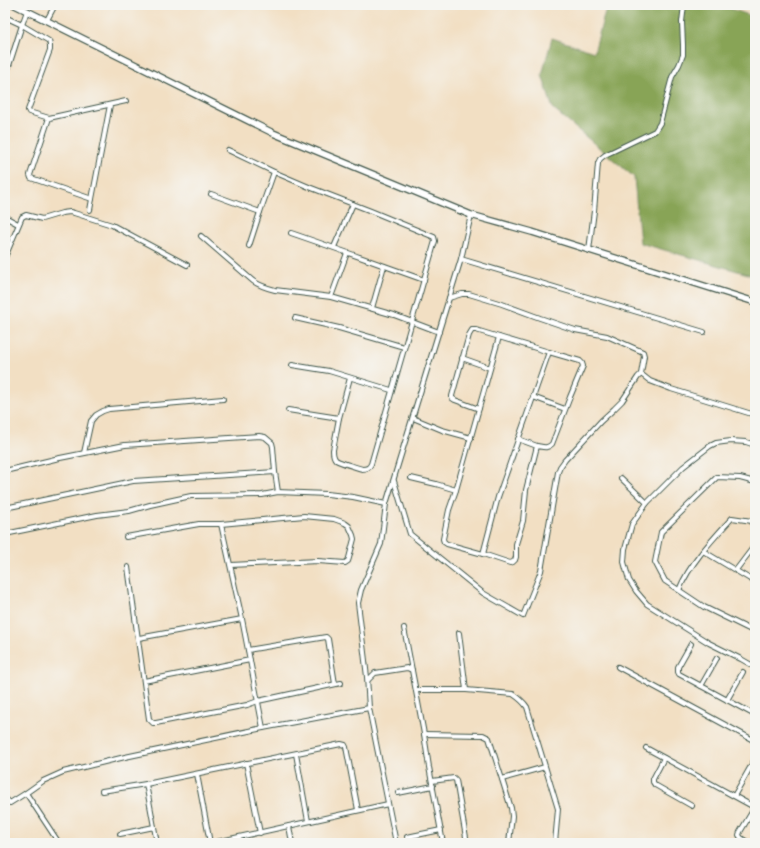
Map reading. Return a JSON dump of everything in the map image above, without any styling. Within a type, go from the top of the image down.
[{"type":"main road","points":[[15,5],[273,133],[471,214],[755,302]]},
{"type":"street","points":[[47,20],[55,5]]},
{"type":"street","points":[[588,250],[594,211],[598,163],[605,155],[655,131],[658,127],[672,77],[683,55],[682,22],[684,5]]},
{"type":"street","points":[[5,82],[27,11]]},
{"type":"street","points":[[5,17],[49,41],[50,50],[28,110],[31,114],[48,118],[126,101]]},
{"type":"street","points":[[90,210],[110,105]]},
{"type":"street","points":[[48,118],[30,175],[31,178],[92,198]]},
{"type":"street","points":[[228,150],[274,172],[434,237],[435,241],[371,464],[368,468],[362,469],[338,461],[334,456],[333,450],[339,418],[350,378]]},
{"type":"street","points":[[249,246],[274,172]]},
{"type":"street","points":[[211,194],[260,212]]},
{"type":"street","points":[[334,247],[352,204]]},
{"type":"street","points":[[5,257],[22,217],[26,215],[42,218],[62,212],[70,212],[112,225],[187,265]]},
{"type":"street","points":[[396,843],[369,708],[368,680],[358,603],[360,592],[381,544],[386,504],[461,259],[471,214]]},
{"type":"street","points":[[5,217],[18,224]]},
{"type":"street","points":[[291,233],[424,280]]},
{"type":"street","points":[[201,236],[253,281],[260,285],[275,290],[331,297],[372,308],[438,332]]},
{"type":"street","points":[[331,297],[347,253]]},
{"type":"street","points":[[461,259],[704,332]]},
{"type":"street","points":[[372,308],[384,266]]},
{"type":"street","points":[[394,480],[410,534],[483,593],[523,616],[540,571],[560,467],[601,421],[622,401],[641,374],[644,356],[643,352],[610,338],[575,330],[469,294],[462,294],[449,298]]},
{"type":"street","points":[[295,318],[339,328],[404,347]]},
{"type":"street","points":[[478,409],[452,398],[452,393],[462,358],[472,330],[580,361],[583,366],[550,447],[546,448],[537,446],[518,439]]},
{"type":"street","points":[[499,337],[449,510],[443,540],[444,542],[510,563],[515,560],[526,490],[537,446]]},
{"type":"street","points":[[483,554],[498,497],[549,352]]},
{"type":"street","points":[[462,358],[490,368]]},
{"type":"street","points":[[292,365],[324,370],[391,390]]},
{"type":"street","points":[[641,374],[650,381],[671,389],[755,415]]},
{"type":"street","points":[[533,397],[565,409]]},
{"type":"street","points":[[84,453],[91,421],[96,415],[103,411],[109,409],[223,399]]},
{"type":"street","points":[[288,410],[339,418]]},
{"type":"street","points":[[413,418],[442,430],[471,438]]},
{"type":"street","points":[[5,471],[125,445],[259,436],[265,437],[272,443],[278,492]]},
{"type":"street","points":[[755,445],[739,441],[716,443],[683,467],[647,503],[632,524],[625,549],[624,562],[629,580],[647,604],[709,643],[755,667]]},
{"type":"street","points":[[5,508],[133,481],[275,472]]},
{"type":"street","points":[[755,482],[740,478],[717,477],[662,532],[655,562],[665,581],[704,607],[755,632]]},
{"type":"street","points":[[411,478],[456,490]]},
{"type":"street","points":[[620,478],[647,503]]},
{"type":"street","points":[[5,534],[97,515],[129,511],[191,496],[262,495],[278,492],[327,494],[353,497],[386,504]]},
{"type":"street","points":[[126,537],[194,525],[222,524],[304,516],[334,519],[345,523],[349,526],[354,539],[348,562],[345,563],[318,561],[231,565]]},
{"type":"street","points":[[678,590],[703,551],[732,518],[752,521],[755,534]]},
{"type":"street","points":[[222,524],[263,728]]},
{"type":"street","points":[[736,570],[755,545]]},
{"type":"street","points":[[703,551],[755,582]]},
{"type":"street","points":[[128,567],[149,719],[153,723],[156,724],[247,705],[258,701],[341,683]]},
{"type":"street","points":[[139,638],[242,618]]},
{"type":"street","points":[[404,628],[443,843]]},
{"type":"street","points":[[459,633],[466,690]]},
{"type":"street","points":[[248,650],[327,637],[334,684]]},
{"type":"street","points":[[691,644],[678,667],[678,672],[701,686],[754,713]]},
{"type":"street","points":[[701,686],[717,658]]},
{"type":"street","points":[[144,681],[250,660]]},
{"type":"street","points":[[618,667],[755,741]]},
{"type":"street","points":[[368,680],[375,673],[407,668],[412,670]]},
{"type":"street","points":[[727,700],[743,672]]},
{"type":"street","points":[[416,690],[466,690],[514,694],[519,698],[527,707],[558,809],[555,843]]},
{"type":"street","points":[[5,798],[10,803],[43,781],[64,772],[132,755],[369,708]]},
{"type":"street","points":[[424,734],[484,735],[489,738],[511,808],[512,816],[509,843]]},
{"type":"street","points":[[102,791],[197,774],[341,744],[345,745],[358,810]]},
{"type":"street","points":[[646,748],[755,807],[739,835],[749,843]]},
{"type":"street","points":[[296,754],[308,821]]},
{"type":"street","points":[[664,758],[653,779],[653,782],[655,785],[692,806]]},
{"type":"street","points":[[734,796],[755,759]]},
{"type":"street","points":[[246,763],[260,833]]},
{"type":"street","points":[[502,779],[545,767]]},
{"type":"street","points":[[197,774],[211,843],[388,804]]},
{"type":"street","points":[[432,780],[454,778],[456,780],[467,843]]},
{"type":"street","points":[[146,784],[157,843]]},
{"type":"street","points":[[398,793],[433,786]]},
{"type":"street","points":[[26,793],[59,843]]},
{"type":"street","points":[[289,826],[292,843]]},
{"type":"street","points":[[120,834],[154,828]]},
{"type":"street","points":[[408,837],[441,830]]},
{"type":"street","points":[[350,843],[359,843]]},
{"type":"green space","points":[[607,5],[731,5],[731,9],[755,17],[755,276],[640,243],[634,177],[553,109],[542,75],[552,38],[594,52]]}]
